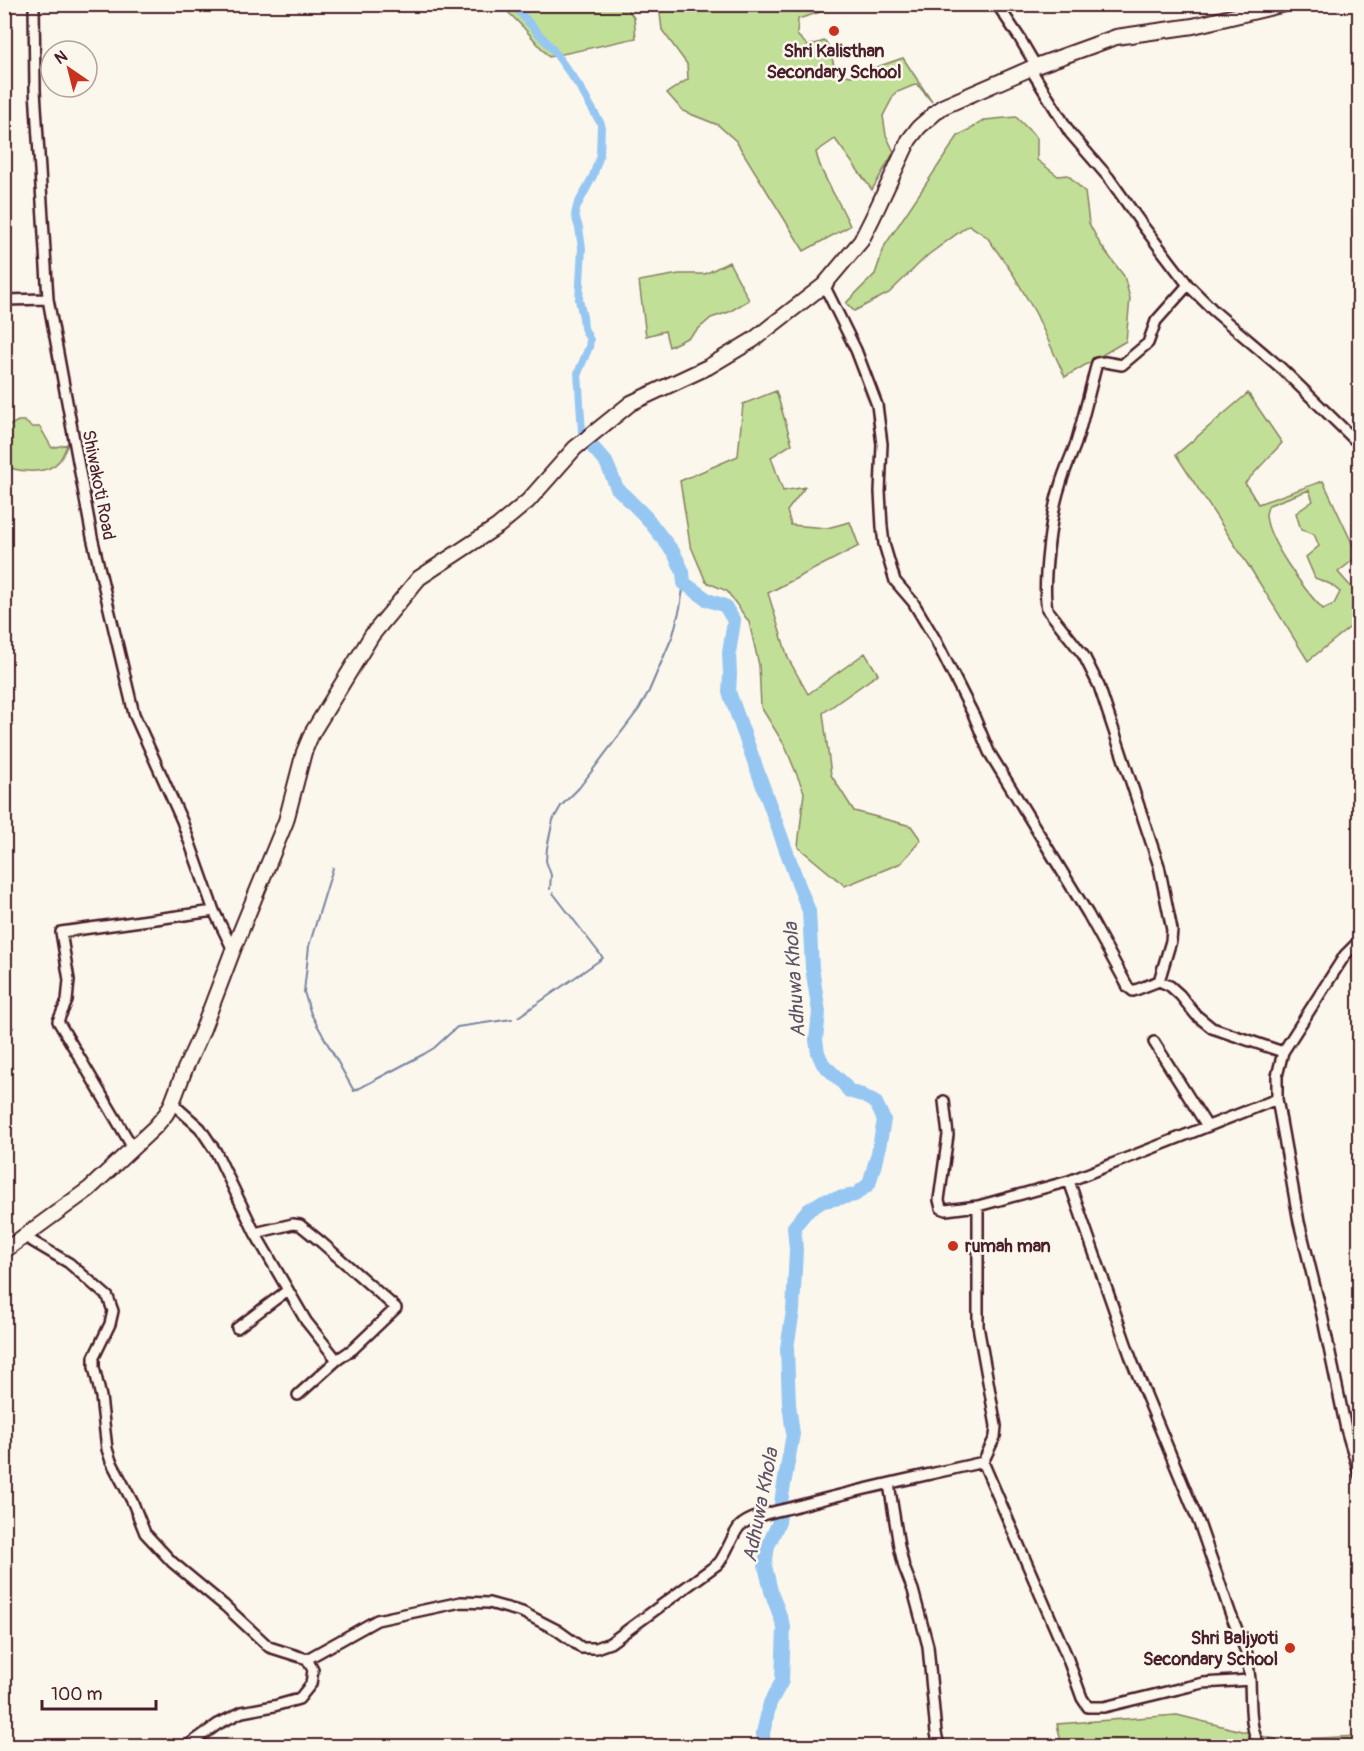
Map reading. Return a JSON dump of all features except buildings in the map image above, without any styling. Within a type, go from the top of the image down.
[{"type":"street","name":"Shiwakoti Road","points":[[34,4],[35,90],[48,299],[92,537],[134,714],[182,821],[214,911],[233,950]]},
{"type":"street","points":[[997,4],[1019,37],[1033,67],[1070,132],[1109,178],[1188,285],[1214,311],[1281,368],[1359,447]]},
{"type":"street","points":[[4,1251],[89,1189],[155,1127],[172,1103],[286,821],[304,752],[312,732],[372,634],[419,578],[498,526],[528,501],[575,448],[632,402],[708,367],[781,319],[824,285],[861,241],[899,158],[919,127],[942,108],[1033,67],[1116,37],[1193,26],[1262,7],[1285,4]]},
{"type":"street","points":[[824,285],[856,350],[877,405],[882,444],[880,492],[882,527],[885,552],[895,581],[935,639],[974,716],[989,752],[1088,914],[1128,987],[1133,991],[1159,981],[1170,986],[1196,1015],[1212,1028],[1283,1052]]},
{"type":"street","points":[[1159,981],[1172,930],[1159,866],[1100,686],[1084,656],[1047,609],[1045,600],[1052,522],[1059,487],[1076,444],[1097,363],[1122,365],[1138,353],[1148,343],[1156,321],[1188,285]]},
{"type":"street","points":[[4,300],[48,299]]},
{"type":"street","points":[[133,1148],[58,1021],[67,1001],[69,980],[61,932],[214,911]]},
{"type":"street","points":[[1359,940],[1344,955],[1283,1052],[1277,1076],[1277,1100],[1299,1222],[1322,1315],[1346,1429],[1359,1476]]},
{"type":"street","points":[[1154,1042],[1208,1126]]},
{"type":"street","points":[[944,1101],[948,1135],[939,1200],[941,1208],[946,1210],[978,1206],[1069,1181],[1277,1100]]},
{"type":"street","points":[[172,1103],[200,1128],[216,1152],[255,1233],[306,1321],[337,1360]]},
{"type":"street","points":[[1069,1181],[1132,1361],[1199,1523],[1247,1654],[1253,1731],[1257,1742],[1262,1746]]},
{"type":"street","points":[[978,1206],[978,1326],[996,1426],[995,1437],[983,1462],[1066,1654],[1082,1698],[1088,1707],[1104,1707],[1203,1683],[1250,1680]]},
{"type":"street","points":[[255,1233],[293,1224],[300,1226],[396,1308],[354,1350],[337,1360],[298,1395]]},
{"type":"street","points":[[25,1237],[69,1263],[108,1297],[111,1304],[113,1311],[110,1324],[94,1357],[94,1367],[101,1397],[107,1449],[145,1533],[172,1562],[225,1606],[269,1647],[307,1659],[313,1670],[311,1684],[299,1699],[242,1712],[218,1724],[187,1746]]},
{"type":"street","points":[[237,1328],[288,1290]]},
{"type":"street","points":[[307,1659],[377,1620],[461,1602],[489,1603],[522,1612],[557,1630],[582,1647],[596,1648],[610,1643],[719,1563],[739,1527],[748,1521],[843,1493],[983,1462]]},
{"type":"street","points":[[890,1484],[899,1546],[928,1646],[939,1746]]},
{"type":"green space","points":[[501,5],[625,5],[634,18],[636,38],[549,57]]},
{"type":"green space","points":[[659,5],[853,5],[798,19],[797,35],[808,46],[825,41],[829,47],[836,73],[851,76],[903,58],[932,102],[917,84],[895,93],[883,116],[886,135],[894,152],[872,190],[835,139],[816,152],[822,171],[850,226],[804,251],[736,141],[718,125],[683,111],[667,93],[688,79],[687,64],[662,30]]},
{"type":"green space","points":[[1016,117],[1037,138],[1037,160],[1058,176],[1068,175],[1085,192],[1089,223],[1100,244],[1124,276],[1130,298],[1126,341],[1065,377],[1036,314],[1013,274],[987,237],[969,225],[928,255],[889,293],[854,311],[846,303],[875,274],[885,245],[958,136],[985,120]]},
{"type":"green space","points":[[729,262],[749,300],[729,312],[711,318],[689,337],[669,347],[665,331],[646,336],[639,281],[679,274],[705,274]]},
{"type":"green space","points":[[776,391],[792,444],[771,457],[783,491],[805,487],[787,511],[791,525],[827,528],[850,522],[859,546],[768,593],[788,658],[808,694],[865,653],[878,674],[823,713],[831,775],[854,811],[911,826],[921,840],[901,863],[845,886],[798,847],[804,792],[785,746],[761,707],[759,665],[749,622],[727,591],[706,582],[690,544],[680,481],[738,456],[743,404]]},
{"type":"green space","points":[[1248,393],[1282,443],[1245,483],[1258,504],[1323,481],[1358,556],[1338,572],[1359,596],[1359,620],[1308,661],[1176,455]],"holes":[[[1309,490],[1313,501],[1296,513],[1301,530],[1314,534],[1319,546],[1306,557],[1315,578],[1330,584],[1340,592],[1334,604],[1323,609],[1297,578],[1280,551],[1268,525],[1266,514],[1269,505]]]},
{"type":"green space","points":[[18,421],[24,421],[32,427],[40,427],[52,448],[68,444],[54,466],[41,471],[5,467],[5,428]]},
{"type":"green space","points":[[1177,1715],[1278,1740],[1359,1736],[1359,1746],[1062,1746],[1057,1724]]},
{"type":"waterway","points":[[512,4],[551,47],[579,86],[601,124],[600,155],[575,215],[582,248],[579,300],[584,328],[590,340],[578,373],[582,432]]},
{"type":"waterway","name":"Adhuwa Khola","points":[[590,444],[606,462],[617,488],[646,517],[674,553],[683,572],[684,583],[708,600],[725,606],[734,621],[729,653],[729,692],[809,911],[812,968],[819,1012],[816,1040],[818,1053],[823,1064],[849,1091],[876,1103],[884,1120],[869,1184],[855,1195],[823,1201],[807,1211],[794,1227],[796,1250],[793,1311],[787,1348],[789,1404],[793,1434],[779,1522],[768,1546],[765,1566],[784,1627],[782,1681],[770,1703],[763,1733],[764,1746]]},
{"type":"waterway","points":[[550,889],[551,875],[546,861],[553,820],[561,806],[579,788],[639,709],[649,691],[673,635],[684,583]]},
{"type":"waterway","points":[[333,868],[309,946],[304,992],[311,1014],[354,1091],[434,1048],[457,1027],[512,1019]]},
{"type":"waterway","points":[[518,1017],[603,958],[553,893]]},
{"type":"waterway","points":[[4,1017],[13,1028]]},
{"type":"place","name":"Shri Kalisthan Secondary School","points":[[834,31]]},
{"type":"place","name":"rumah man","points":[[953,1246]]},
{"type":"place","name":"Shri Baljyoti Secondary School","points":[[1290,1648]]}]
